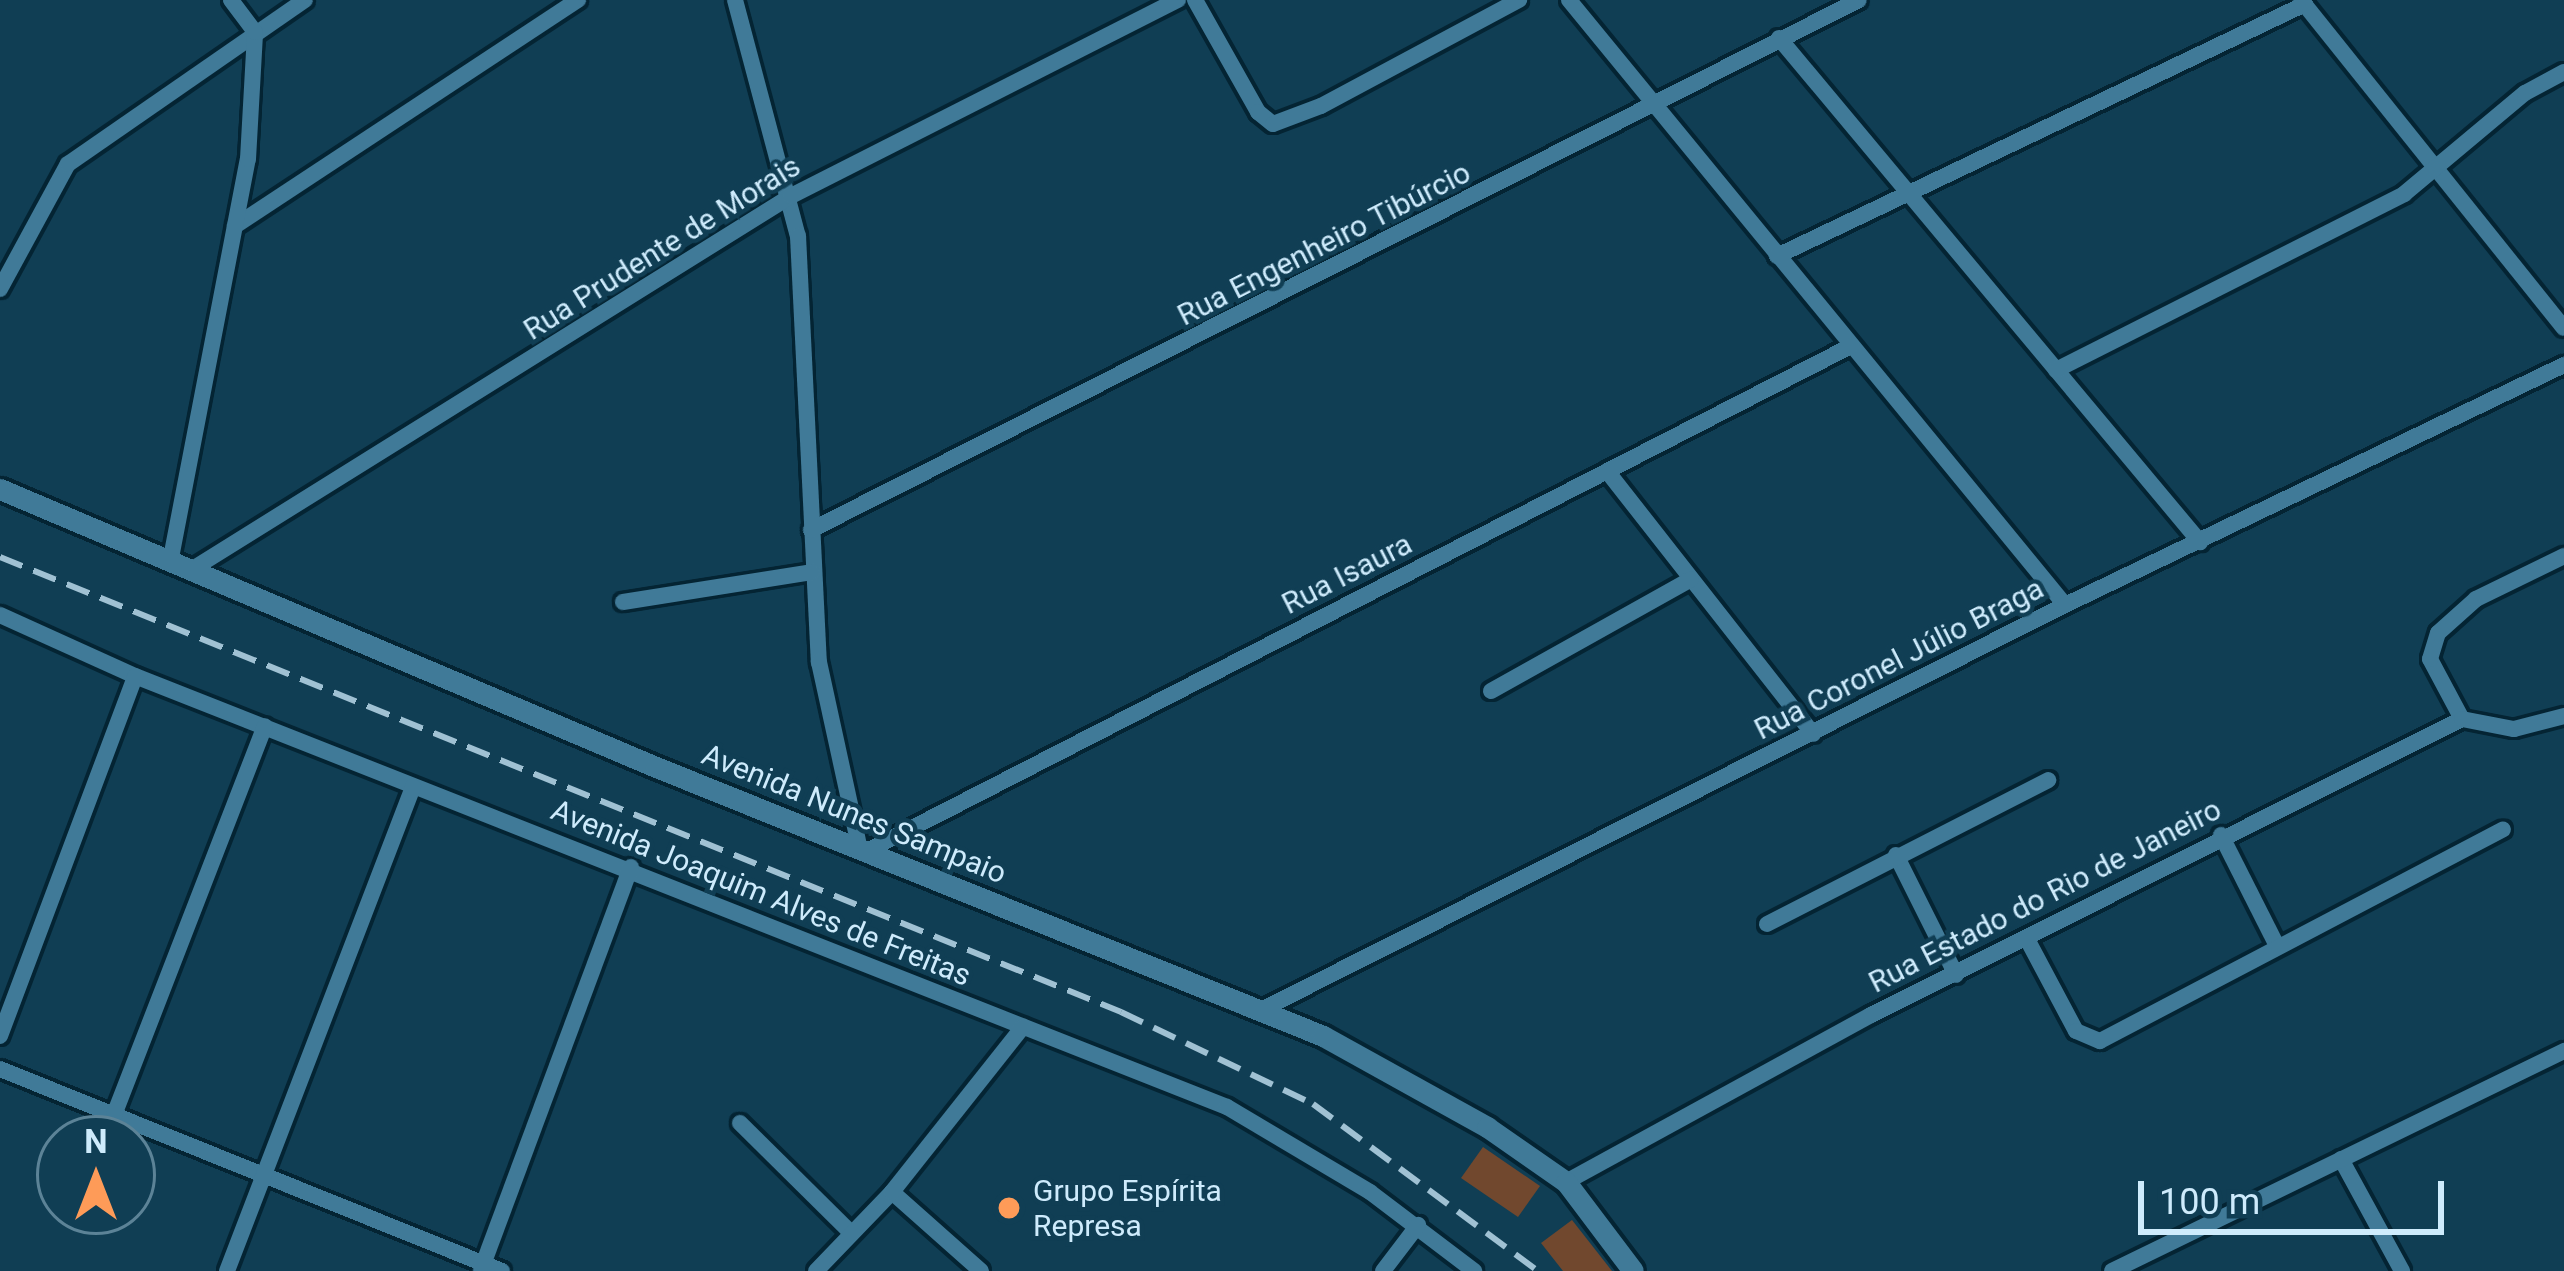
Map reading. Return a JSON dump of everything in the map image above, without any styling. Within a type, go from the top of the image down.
[{"type":"street","points":[[180,566],[248,159],[255,32],[231,0]]},
{"type":"street","points":[[0,289],[68,164],[305,0]]},
{"type":"street","points":[[235,226],[578,0]]},
{"type":"street","points":[[735,0],[791,196],[812,572],[830,733],[864,848]]},
{"type":"street","name":"Rua Prudente de Morais","points":[[180,566],[791,196],[1178,0]]},
{"type":"street","points":[[1195,0],[1266,120],[1283,122],[1520,0]]},
{"type":"street","points":[[1569,0],[1651,106],[2065,605]]},
{"type":"street","name":"Rua Engenheiro Tibúrcio","points":[[811,530],[1859,0]]},
{"type":"street","points":[[1777,256],[2303,2],[2564,328]]},
{"type":"street","points":[[1779,38],[2200,542]]},
{"type":"street","points":[[2056,370],[2438,171],[2524,93],[2564,72]]},
{"type":"street","name":"Rua Isaura","points":[[864,848],[1850,346]]},
{"type":"street","name":"Rua Coronel Júlio Braga","points":[[1263,1009],[2065,605],[2564,365]]},
{"type":"street","points":[[1607,471],[1813,734]]},
{"type":"street","name":"Avenida Nunes Sampaio","points":[[0,489],[1263,1009],[1487,1127],[1566,1182],[1633,1271]]},
{"type":"street","points":[[2564,556],[2476,599],[2438,633],[2431,659],[2462,719],[2514,729],[2564,716]]},
{"type":"street","points":[[623,602],[812,572]]},
{"type":"street","points":[[1491,691],[1691,579]]},
{"type":"street","name":"Avenida Joaquim Alves de Freitas","points":[[0,615],[135,676],[413,787],[631,867],[1227,1107],[1418,1226],[1474,1271]]},
{"type":"street","points":[[0,1036],[135,676]]},
{"type":"street","name":"Rua Estado do Rio de Janeiro","points":[[1566,1182],[2221,835],[2462,719]]},
{"type":"street","points":[[0,1069],[114,1115],[265,726]]},
{"type":"street","points":[[1767,924],[2048,780]]},
{"type":"street","points":[[227,1271],[413,787]]},
{"type":"street","points":[[2027,939],[2076,1031],[2091,1041],[2110,1038],[2503,829]]},
{"type":"street","points":[[2221,835],[2277,946]]},
{"type":"street","points":[[1896,855],[1956,975]]},
{"type":"street","points":[[156,1133],[489,1269],[631,867]]},
{"type":"street","points":[[816,1271],[892,1192],[1023,1027]]},
{"type":"street","points":[[2112,1271],[2564,1051]]},
{"type":"street","points":[[740,1123],[850,1232]]},
{"type":"street","points":[[2341,1159],[2402,1271]]},
{"type":"street","points":[[892,1192],[981,1271]]},
{"type":"street","points":[[1383,1271],[1418,1226]]},
{"type":"shaded area","points":[[1483,1147],[1540,1186],[1518,1217],[1461,1178]]},
{"type":"shaded area","points":[[1572,1220],[1612,1271],[1563,1271],[1541,1243]]},
{"type":"railway","points":[[0,557],[1121,1012],[1313,1104],[1538,1271]]},
{"type":"place","name":"Grupo Espírita Represa","points":[[1009,1208]]}]
